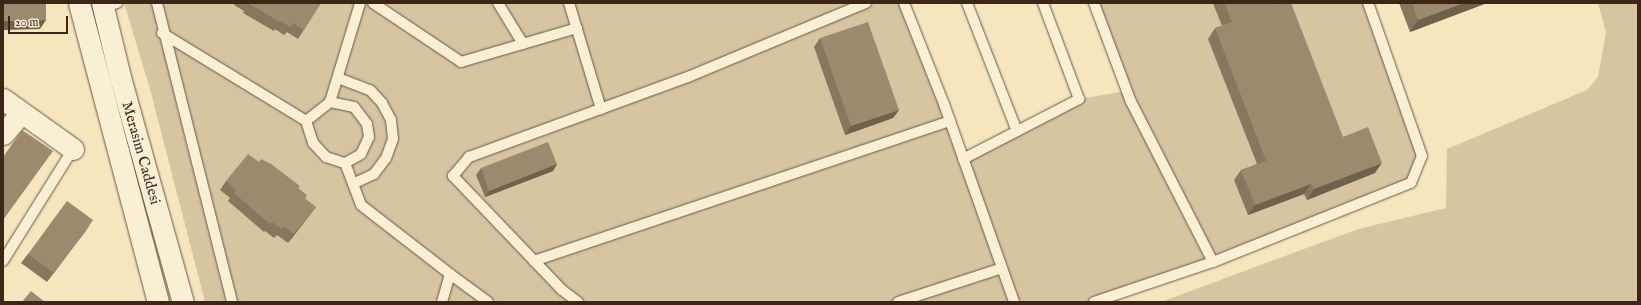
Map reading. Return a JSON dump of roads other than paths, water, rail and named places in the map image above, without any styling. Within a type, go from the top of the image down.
[{"type":"street","name":"Merasim Caddesi","points":[[78,3],[158,302]]},
{"type":"street","name":"Merasim Caddesi","points":[[108,4],[120,77],[183,302]]},
{"type":"street","points":[[3,99],[73,149]]},
{"type":"street","points":[[3,134],[21,113]]},
{"type":"lane","points":[[157,3],[162,33],[232,302]]},
{"type":"lane","points":[[306,121],[330,102],[360,3]]},
{"type":"lane","points":[[373,3],[461,62],[577,28]]},
{"type":"lane","points":[[498,3],[523,44]]},
{"type":"lane","points":[[569,3],[601,109]]},
{"type":"lane","points":[[578,302],[534,261],[453,176],[469,157],[688,77],[866,3]]},
{"type":"lane","points":[[904,3],[950,121],[1014,302]]},
{"type":"lane","points":[[967,3],[1017,131]]},
{"type":"lane","points":[[963,159],[1080,99],[1043,3]]},
{"type":"lane","points":[[1094,3],[1131,102],[1213,262]]},
{"type":"lane","points":[[1094,302],[1213,262],[1411,183],[1422,156],[1368,3]]},
{"type":"lane","points":[[162,33],[306,121],[313,143],[326,157],[345,163],[361,154],[369,137],[367,124],[354,108],[330,102]]},
{"type":"lane","points":[[338,78],[370,90],[382,103],[391,120],[393,139],[386,158],[374,174],[353,184]]},
{"type":"lane","points":[[534,261],[950,121]]},
{"type":"lane","points":[[3,261],[73,149]]},
{"type":"lane","points":[[345,163],[361,205],[488,302]]},
{"type":"lane","points":[[898,302],[1002,268]]},
{"type":"lane","points":[[442,302],[450,274]]}]
